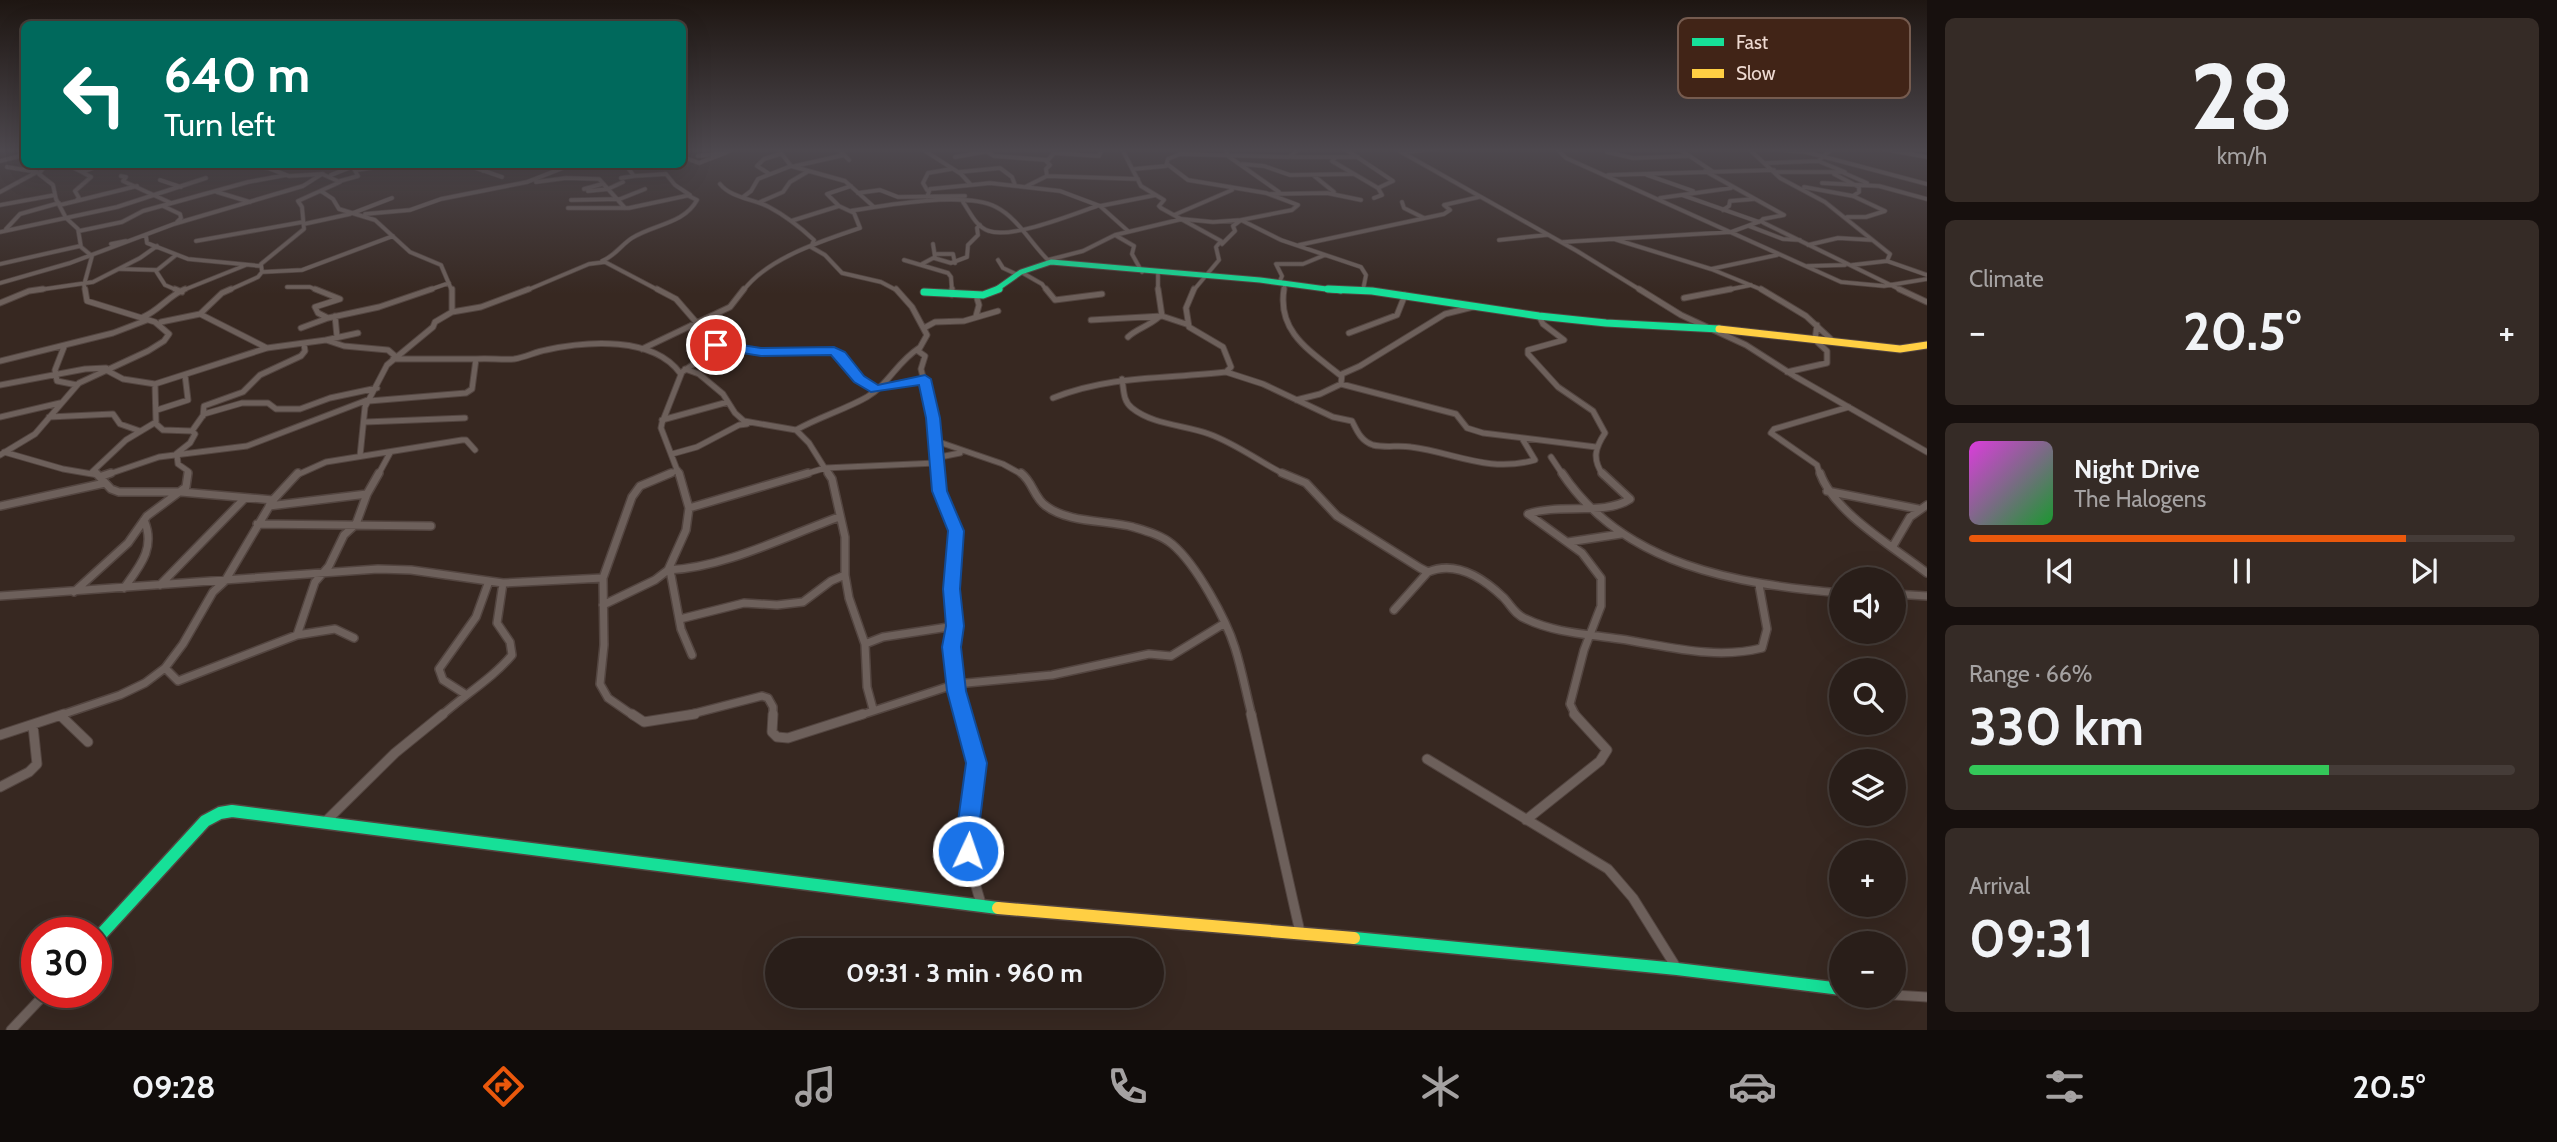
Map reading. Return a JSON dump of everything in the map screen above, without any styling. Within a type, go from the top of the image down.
[{"type":"street","points":[[0,205],[44,197]]},
{"type":"street","points":[[56,197],[66,218],[79,230],[80,246],[92,256]]},
{"type":"street","points":[[76,201],[78,197]]},
{"type":"street","points":[[2,231],[20,214],[92,197]]},
{"type":"street","points":[[2,231],[117,207],[147,197]]},
{"type":"street","points":[[160,197],[169,200],[171,204]]},
{"type":"street","points":[[79,230],[127,220],[140,212],[196,197]]},
{"type":"street","points":[[233,197],[251,202]]},
{"type":"street","points":[[0,283],[92,256],[169,226],[267,197]]},
{"type":"street","points":[[92,256],[84,285],[89,302],[160,322],[188,318],[200,314],[222,293],[252,280],[304,229],[302,207],[298,201],[307,197]]},
{"type":"street","points":[[330,197],[339,209],[375,220],[381,228],[420,258],[441,265],[452,288],[452,312]]},
{"type":"street","points":[[351,213],[377,214],[410,210],[446,197]]},
{"type":"street","points":[[618,197],[625,208]]},
{"type":"street","points":[[571,200],[625,197]]},
{"type":"street","points":[[568,208],[625,208],[683,197]]},
{"type":"street","points":[[360,456],[370,400],[383,373],[394,358],[433,327],[435,321],[452,312],[483,307],[550,278],[612,257],[632,238],[690,213],[697,200],[691,197]]},
{"type":"street","points":[[743,197],[760,202],[790,221],[814,240],[811,247],[826,256],[836,270],[893,287],[921,320],[927,335],[919,348],[903,358],[878,388],[866,397],[820,416],[796,430]]},
{"type":"street","points":[[760,202],[771,197]]},
{"type":"street","points":[[642,349],[730,307],[750,281],[766,270],[814,244],[860,228],[854,213],[839,206],[830,197]]},
{"type":"street","points":[[864,197],[874,206]]},
{"type":"street","points":[[1077,197],[1107,210],[1114,223],[1128,231]]},
{"type":"street","points":[[963,202],[972,218],[992,232],[1023,229],[1099,206],[1145,197]]},
{"type":"street","points":[[1159,197],[1164,200],[1159,206],[1222,244]]},
{"type":"street","points":[[1174,215],[1216,197]]},
{"type":"street","points":[[924,292],[976,295],[1001,288],[1018,273],[1083,251],[1128,231],[1182,219],[1213,222],[1241,220],[1298,206],[1276,197]]},
{"type":"street","points":[[1347,197],[1361,201]]},
{"type":"street","points":[[1296,246],[1449,212],[1444,205],[1479,197]]},
{"type":"street","points":[[1479,197],[1562,243],[1681,315],[1746,345],[1787,372],[1925,450]]},
{"type":"street","points":[[1659,198],[1666,197]]},
{"type":"street","points":[[1688,197],[1760,222],[1927,302]]},
{"type":"street","points":[[1562,243],[1731,232],[1784,215],[1752,197]]},
{"type":"street","points":[[1813,197],[1846,217],[1889,251],[1891,257],[1887,261]]},
{"type":"street","points":[[1846,217],[1866,217],[1885,211],[1855,197]]},
{"type":"street","points":[[196,241],[351,213],[392,198]]},
{"type":"street","points":[[1659,198],[1801,266],[1849,284],[1893,286],[1927,277]]},
{"type":"street","points":[[1723,210],[1730,206],[1730,201],[1756,199]]},
{"type":"street","points":[[850,211],[874,206],[963,202],[996,207],[1023,229],[1032,246],[1049,261],[1343,291],[1363,290],[1606,323],[1708,328],[1908,350],[1927,345]]},
{"type":"street","points":[[1402,202],[1404,208],[1424,218]]},
{"type":"street","points":[[163,206],[181,217],[169,226]]},
{"type":"street","points":[[790,221],[839,206]]},
{"type":"street","points":[[1186,324],[1186,300],[1203,276],[1219,260],[1216,247],[1236,231],[1233,226],[1241,220]]},
{"type":"street","points":[[1241,220],[1296,246],[1361,267],[1366,275],[1363,290]]},
{"type":"street","points":[[955,263],[970,254],[968,245],[978,235],[977,228],[980,225]]},
{"type":"street","points":[[1749,226],[1783,239],[1800,240]]},
{"type":"street","points":[[1115,235],[1134,246],[1132,254],[1142,272]]},
{"type":"street","points":[[1499,240],[1548,235]]},
{"type":"street","points":[[146,236],[145,242],[191,260],[249,264],[261,269],[302,270],[393,236]]},
{"type":"street","points":[[1613,238],[1753,285],[1778,297],[1833,341]]},
{"type":"street","points":[[1808,245],[1838,238],[1872,240]]},
{"type":"street","points":[[111,244],[137,240]]},
{"type":"street","points":[[933,243],[935,256]]},
{"type":"street","points":[[0,264],[80,246]]},
{"type":"street","points":[[0,303],[32,290],[84,285],[157,246]]},
{"type":"street","points":[[922,264],[935,256],[953,254],[955,263]]},
{"type":"street","points":[[1711,269],[1777,254]]},
{"type":"street","points":[[118,269],[157,270],[176,255]]},
{"type":"street","points":[[1327,255],[1303,264],[1276,264],[1282,276],[1282,316],[1292,336],[1340,375],[1341,384]]},
{"type":"street","points":[[935,256],[955,263]]},
{"type":"street","points":[[904,260],[948,273],[951,277],[952,295]]},
{"type":"street","points":[[998,260],[1003,268],[1042,284],[1055,300],[1102,294]]},
{"type":"street","points":[[600,261],[676,299],[716,345],[761,352],[834,351],[859,379],[878,388],[925,379]]},
{"type":"street","points":[[1801,266],[1887,261],[1927,277]]},
{"type":"street","points":[[141,318],[155,312],[164,299],[249,264]]},
{"type":"street","points":[[157,270],[165,285],[182,292]]},
{"type":"street","points":[[1158,273],[1161,316]]},
{"type":"street","points":[[301,328],[335,316],[379,307],[449,283]]},
{"type":"street","points":[[1684,298],[1753,285]]},
{"type":"street","points":[[287,287],[310,287],[340,299],[315,307],[318,313],[328,318]]},
{"type":"street","points":[[976,295],[979,305],[976,316]]},
{"type":"street","points":[[1349,332],[1397,315],[1405,295]]},
{"type":"street","points":[[1340,375],[1360,366],[1445,314],[1473,307]]},
{"type":"street","points":[[924,328],[935,322],[964,321],[998,311]]},
{"type":"street","points":[[200,314],[206,319]]},
{"type":"street","points":[[335,316],[337,337]]},
{"type":"street","points":[[1128,337],[1161,316]]},
{"type":"street","points":[[1091,320],[1161,316],[1186,324],[1195,333],[1223,346],[1231,362],[1226,372]]},
{"type":"street","points":[[1526,820],[1606,754],[1605,746],[1570,707],[1589,635],[1601,606],[1603,583],[1589,560],[1528,514],[1554,506],[1618,506],[1630,499],[1606,481],[1597,458],[1596,447],[1605,433],[1601,423],[1590,409],[1555,384],[1528,354],[1528,350],[1537,346],[1564,340],[1543,324],[1539,316]]},
{"type":"street","points":[[188,318],[206,319],[226,325],[267,348]]},
{"type":"street","points":[[0,360],[113,333],[149,319]]},
{"type":"street","points":[[167,329],[174,321]]},
{"type":"street","points":[[2,454],[35,433],[77,385],[164,341],[170,333],[160,322]]},
{"type":"street","points":[[1815,340],[1816,325]]},
{"type":"street","points":[[0,385],[87,368],[108,369],[119,377],[155,383],[267,348],[358,333]]},
{"type":"street","points":[[324,340],[344,346],[388,349],[394,358]]},
{"type":"street","points":[[1787,372],[1827,363],[1827,351],[1815,340]]},
{"type":"street","points":[[203,416],[204,406],[243,392],[260,375],[301,356],[305,351],[304,344]]},
{"type":"street","points":[[603,606],[669,570],[686,530],[689,508],[678,470],[661,428],[662,420],[682,371],[712,353],[716,345]]},
{"type":"street","points":[[64,346],[54,374],[58,382],[77,385]]},
{"type":"street","points":[[394,358],[517,359],[554,348],[618,346],[642,349],[663,354],[682,371],[699,374],[723,394],[735,413],[751,424]]},
{"type":"street","points":[[919,348],[918,351],[925,356],[921,369],[936,441],[936,461],[943,503],[956,531],[951,589],[955,626],[952,647],[956,684],[977,763],[967,836],[970,866],[982,907]]},
{"type":"street","points":[[0,506],[103,479],[150,459],[247,446],[370,400],[468,393],[476,359]]},
{"type":"street","points":[[1053,398],[1081,386],[1122,379],[1226,372],[1263,384],[1333,417],[1352,421],[1361,438],[1373,445],[1412,447],[1461,461],[1513,466],[1535,460],[1523,440]]},
{"type":"street","points":[[157,410],[188,400],[185,375]]},
{"type":"street","points":[[1122,379],[1125,401],[1134,410],[1150,418],[1207,433],[1243,448],[1282,473],[1306,483],[1329,508],[1349,524],[1428,572]]},
{"type":"street","points":[[155,383],[155,423]]},
{"type":"street","points":[[1296,400],[1310,398],[1341,384],[1456,414],[1471,430],[1523,440],[1596,447]]},
{"type":"street","points":[[192,430],[203,416],[211,411],[245,402],[268,403],[276,409],[300,409],[327,399],[377,388]]},
{"type":"street","points":[[0,417],[62,402]]},
{"type":"street","points":[[662,420],[728,402]]},
{"type":"street","points":[[1849,407],[1771,431],[1817,465],[1827,491],[1856,519],[1927,573]]},
{"type":"street","points":[[49,416],[113,414],[121,425],[141,431]]},
{"type":"street","points":[[365,422],[465,418]]},
{"type":"street","points":[[155,423],[163,430],[192,430]]},
{"type":"street","points":[[92,472],[113,451],[155,423]]},
{"type":"street","points":[[672,454],[697,447],[738,425],[751,424],[796,430],[809,443],[832,479],[845,537],[845,575],[849,598],[865,644],[867,687],[873,709]]},
{"type":"street","points":[[176,455],[196,435],[192,430]]},
{"type":"street","points":[[0,735],[120,695],[145,683],[165,668],[183,644],[213,592],[225,581],[271,503],[294,475],[308,467],[360,456],[463,440],[475,450]]},
{"type":"street","points":[[936,441],[960,453],[998,462],[1023,475],[1031,484],[1035,497],[1051,509],[1063,514],[1134,527],[1169,541],[1201,582],[1225,623],[1243,675],[1300,932]]},
{"type":"street","points":[[297,635],[315,582],[334,558],[344,535],[356,524],[368,494],[390,453]]},
{"type":"street","points":[[689,508],[825,468],[936,461],[960,453]]},
{"type":"street","points":[[2,454],[63,469],[92,472],[103,479],[111,489],[119,492],[181,492],[271,503],[368,494]]},
{"type":"street","points":[[74,592],[128,543],[144,520],[186,486],[189,475],[187,468],[178,464],[176,455]]},
{"type":"street","points":[[1551,457],[1564,479],[1587,507],[1620,534],[1676,564],[1722,578],[1759,585],[1829,592]]},
{"type":"street","points":[[832,479],[843,467]]},
{"type":"street","points":[[678,470],[640,486],[632,498],[603,579],[604,645],[600,684],[608,698],[644,722],[706,712],[762,696],[768,698],[773,708],[772,732],[777,737],[788,737],[956,684],[1052,675],[1149,654],[1171,656],[1225,623]]},
{"type":"street","points":[[1827,491],[1918,509]]},
{"type":"street","points":[[160,584],[193,546],[223,523],[245,498]]},
{"type":"street","points":[[1893,545],[1907,519],[1927,505]]},
{"type":"street","points":[[669,570],[694,569],[839,517]]},
{"type":"street","points":[[124,588],[150,547],[151,534],[144,520]]},
{"type":"street","points":[[257,524],[431,526]]},
{"type":"street","points":[[1568,542],[1620,534]]},
{"type":"street","points":[[1394,610],[1428,572],[1446,565],[1455,566],[1497,591],[1510,604],[1514,613],[1529,621],[1589,635],[1698,651],[1752,651],[1762,648],[1767,636],[1759,585]]},
{"type":"street","points":[[0,596],[395,568],[503,583],[603,579]]},
{"type":"street","points":[[669,570],[683,636],[692,655]]},
{"type":"street","points":[[680,619],[744,603],[777,606],[803,602],[831,581],[845,575]]},
{"type":"street","points":[[464,694],[443,680],[439,669],[466,634],[486,596],[489,581]]},
{"type":"street","points":[[323,824],[377,769],[464,694],[498,673],[512,655],[509,642],[497,623],[503,583]]},
{"type":"street","points":[[1906,595],[1927,596]]},
{"type":"street","points":[[865,644],[883,637],[955,626]]},
{"type":"street","points":[[165,668],[178,681],[183,681],[218,664],[297,635],[328,629],[344,632],[354,638]]},
{"type":"street","points":[[61,716],[88,742]]},
{"type":"street","points":[[0,787],[29,772],[37,764],[33,726]]},
{"type":"street","points":[[1427,759],[1598,862],[1615,875],[1644,914],[1677,969]]},
{"type":"street","points":[[112,923],[212,816],[232,811],[694,868],[982,907],[1300,932],[1677,969],[1829,988]]},
{"type":"street","points":[[1906,996],[1927,998]]},
{"type":"street","points":[[11,1030],[32,1008]]},
{"type":"traffic: fast","points":[[924,292],[983,295],[1001,288],[1021,272],[1051,262],[1260,280],[1343,291],[1372,291],[1539,316],[1606,323],[1719,329]]},
{"type":"traffic: fast","points":[[112,923],[205,821],[220,813],[232,811],[998,908]]},
{"type":"traffic: fast","points":[[1354,938],[1677,969],[1829,988]]},
{"type":"traffic: slow","points":[[1719,329],[1900,349],[1927,345]]},
{"type":"traffic: slow","points":[[998,908],[1354,938]]},
{"type":"route","points":[[716,345],[761,352],[838,352],[859,379],[876,389],[925,379],[933,418],[940,491],[956,531],[951,589],[955,626],[952,647],[957,691],[977,763],[967,836],[968,851]]}]
